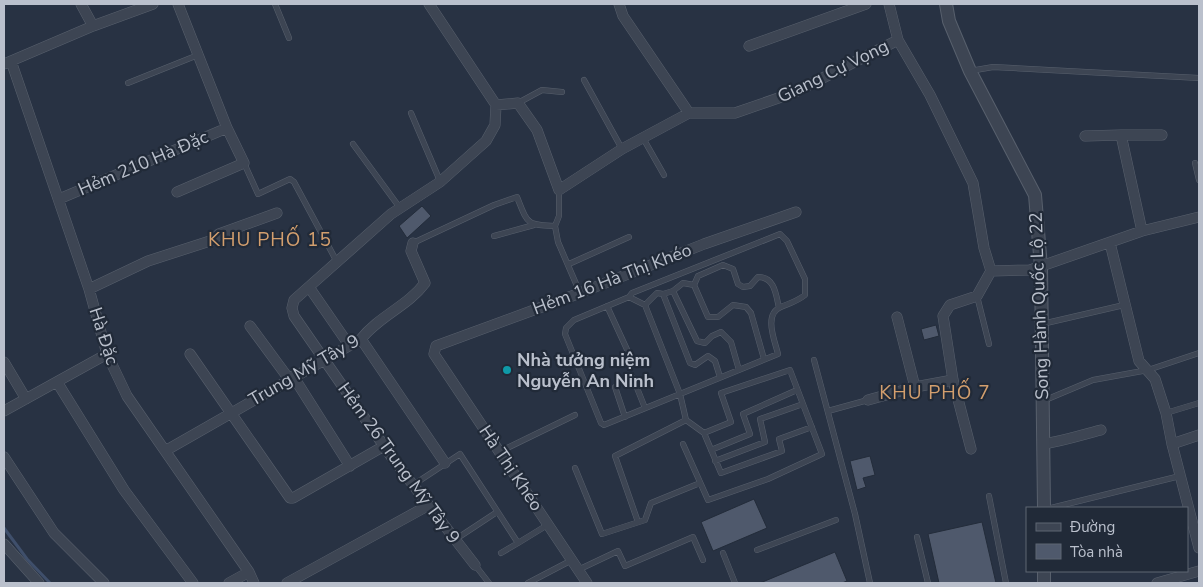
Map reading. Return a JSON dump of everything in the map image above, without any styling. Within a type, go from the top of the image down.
[{"type":"street","points":[[81,4],[93,26]]},
{"type":"street","points":[[7,62],[93,26],[153,4]]},
{"type":"street","points":[[177,192],[244,163],[227,128],[178,4]]},
{"type":"street","points":[[349,345],[309,287],[400,208],[440,182],[486,141],[496,125],[496,105],[429,4]]},
{"type":"street","points":[[496,105],[518,103],[537,130],[559,190],[622,149],[689,113],[623,16],[620,4]]},
{"type":"street","points":[[749,46],[866,4]]},
{"type":"street","name":"Giang Cự Vọng","points":[[889,4],[898,40],[930,95],[973,183],[984,248],[990,271]]},
{"type":"street","name":"Song Hành Quốc Lộ 22","points":[[946,4],[949,21],[970,71],[1035,194],[1040,267],[1044,507]]},
{"type":"street","name":"Giang Cự Vọng","points":[[689,113],[735,113],[793,93],[898,40]]},
{"type":"street","name":"Hà Đặc","points":[[7,62],[59,199],[89,289],[107,354],[127,396],[249,572],[254,583]]},
{"type":"street","name":"Hẻm 210 Hà Đặc","points":[[59,199],[227,128]]},
{"type":"street","points":[[1121,135],[1142,231]]},
{"type":"street","points":[[1085,136],[1162,135]]},
{"type":"street","name":"Hẻm 16 Hà Thị Khéo","points":[[434,354],[436,346],[444,342],[580,294],[704,244],[796,212]]},
{"type":"street","points":[[89,289],[148,261],[213,240],[219,234],[276,213]]},
{"type":"street","points":[[971,450],[954,380],[943,316],[950,305],[977,296],[990,271],[1015,272],[1040,267],[1142,231],[1199,217]]},
{"type":"street","name":"Trung Mỹ Tây 9","points":[[165,451],[291,377],[361,339],[371,326],[418,293],[425,283],[411,251],[413,243]]},
{"type":"street","points":[[1110,243],[1139,361],[1155,380],[1166,413],[1172,444],[1199,548]]},
{"type":"street","name":"Hẻm 26 Trung Mỹ Tây 9","points":[[309,287],[294,300],[292,308],[294,316],[384,446],[474,565]]},
{"type":"street","points":[[897,317],[914,387]]},
{"type":"street","points":[[250,326],[291,377],[350,466]]},
{"type":"street","points":[[361,339],[446,463]]},
{"type":"street","points":[[4,411],[107,354]]},
{"type":"street","points":[[190,354],[291,498],[384,446]]},
{"type":"street","name":"Hà Thị Khéo","points":[[434,354],[580,569],[587,583]]},
{"type":"street","points":[[4,362],[26,399]]},
{"type":"street","points":[[868,400],[914,387],[954,380]]},
{"type":"street","points":[[57,382],[124,490],[193,583]]},
{"type":"street","points":[[1043,444],[1068,440],[1072,437],[1101,430]]},
{"type":"street","points":[[1172,444],[1199,435]]},
{"type":"street","points":[[4,457],[54,533],[104,583]]},
{"type":"street","points":[[287,583],[429,505]]},
{"type":"street","points":[[5,549],[38,583]]},
{"type":"street","points":[[1157,583],[1199,571]]},
{"type":"street","points":[[229,583],[249,572]]},
{"type":"lane","points":[[275,4],[289,38]]},
{"type":"lane","points":[[128,83],[198,55]]},
{"type":"lane","points":[[970,71],[993,67],[1199,78]]},
{"type":"lane","points":[[584,80],[622,149]]},
{"type":"lane","points":[[518,103],[542,90],[562,92]]},
{"type":"lane","points":[[411,113],[440,182]]},
{"type":"lane","points":[[642,138],[664,175]]},
{"type":"lane","points":[[353,144],[400,208]]},
{"type":"lane","points":[[244,163],[258,194],[285,180],[290,179],[294,182],[337,262]]},
{"type":"lane","points":[[1195,163],[1199,180]]},
{"type":"lane","points":[[559,190],[559,216],[555,226],[558,242],[569,264],[580,294]]},
{"type":"lane","name":"Trung Mỹ Tây 9","points":[[413,243],[494,205],[517,198],[526,218],[534,225]]},
{"type":"lane","points":[[494,236],[534,225],[555,226]]},
{"type":"lane","points":[[780,234],[787,241],[805,279],[805,295],[793,304],[779,308],[773,314],[770,324],[778,354],[604,425],[601,423],[565,334],[566,328],[574,320],[629,297],[632,293],[702,263],[780,234]]},
{"type":"lane","points":[[569,264],[629,237]]},
{"type":"lane","points":[[764,359],[751,313],[746,307],[733,305],[718,317],[708,317],[694,286],[698,276],[723,265],[732,270],[738,284],[743,287],[750,286],[758,277],[764,277],[773,284],[779,308]]},
{"type":"lane","points":[[645,305],[658,293],[663,294],[674,290],[683,283],[694,286]]},
{"type":"lane","points":[[674,290],[697,341],[705,343],[712,336],[721,332],[731,342],[738,370]]},
{"type":"lane","points":[[663,294],[690,362],[695,365],[708,356],[715,361],[720,377]]},
{"type":"lane","points":[[977,296],[989,344]]},
{"type":"lane","points":[[629,297],[645,305],[680,394],[686,420],[704,433],[720,473],[782,451],[779,439],[812,427]]},
{"type":"lane","points":[[1040,324],[1124,305]]},
{"type":"lane","points":[[608,306],[630,356]]},
{"type":"lane","points":[[1042,401],[1093,380],[1148,370],[1199,353]]},
{"type":"lane","points":[[814,360],[855,514],[870,583]]},
{"type":"lane","points":[[683,444],[708,500],[768,479],[822,454],[790,370],[721,394],[731,422],[704,433]]},
{"type":"lane","points":[[633,378],[645,408]]},
{"type":"lane","points":[[615,387],[625,417]]},
{"type":"lane","points":[[710,450],[750,434],[743,414],[797,390]]},
{"type":"lane","points":[[828,411],[868,400]]},
{"type":"lane","points":[[1166,413],[1199,403]]},
{"type":"lane","points":[[715,461],[765,442],[760,419],[803,404]]},
{"type":"lane","points":[[500,452],[575,415]]},
{"type":"lane","points":[[638,522],[615,456],[686,420]]},
{"type":"lane","points":[[413,485],[460,454],[518,543]]},
{"type":"lane","points":[[575,468],[602,534],[645,520],[650,502],[700,483]]},
{"type":"lane","points":[[1055,507],[1180,476]]},
{"type":"lane","points":[[989,496],[1006,583]]},
{"type":"lane","points":[[455,540],[497,512]]},
{"type":"lane","points":[[757,550],[836,520]]},
{"type":"lane","points":[[502,553],[549,524]]},
{"type":"lane","points":[[580,569],[618,551],[625,566],[693,537],[703,560]]},
{"type":"lane","points":[[916,537],[928,583]]},
{"type":"lane","points":[[723,553],[735,583]]},
{"type":"lane","points":[[528,583],[573,560]]},
{"type":"lane","points":[[474,565],[489,583]]},
{"type":"building","points":[[422,206],[431,216],[407,238],[399,226]]},
{"type":"building","points":[[936,325],[939,336],[924,340],[921,329]]},
{"type":"building","points":[[870,456],[875,475],[863,478],[866,487],[857,490],[850,461]]},
{"type":"building","points":[[754,499],[767,528],[713,551],[701,522]]},
{"type":"building","points":[[982,522],[996,583],[939,583],[928,534]]},
{"type":"building","points":[[835,552],[847,581],[842,583],[760,583]]},
{"type":"waterway","points":[[4,528],[27,559],[50,583]]},
{"type":"place","name":"Nhà tưởng niệm Nguyễn An Ninh","points":[[507,370]]},
{"type":"district","name":"KHU PHỐ 15","points":[[270,240]]},
{"type":"district","name":"KHU PHỐ 7","points":[[935,393]]}]
